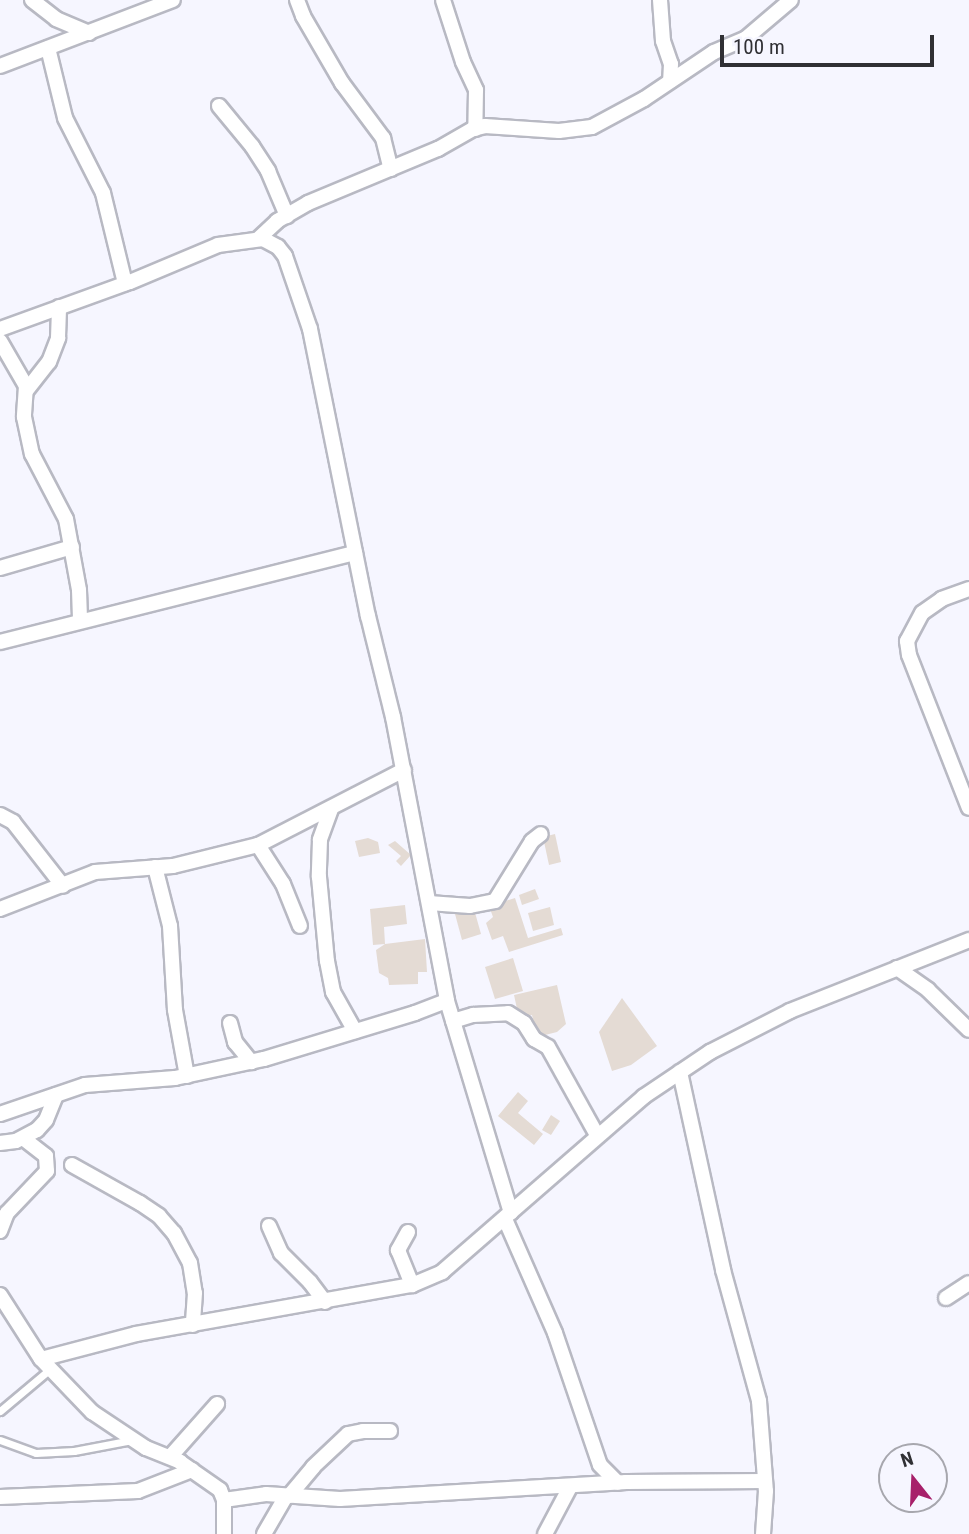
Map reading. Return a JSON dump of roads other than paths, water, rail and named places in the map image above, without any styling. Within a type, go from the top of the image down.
[{"type":"street","points":[[32,0],[56,19],[89,33]]},
{"type":"street","points":[[0,66],[173,0]]},
{"type":"street","points":[[297,0],[342,83],[383,138],[391,169]]},
{"type":"street","points":[[443,0],[463,62],[477,90],[475,129]]},
{"type":"street","points":[[660,0],[663,41],[671,64],[670,81]]},
{"type":"street","points":[[258,239],[285,216],[308,203],[391,169],[475,129],[485,126],[528,131],[585,129],[644,99],[714,52],[745,39],[791,0]]},
{"type":"street","points":[[48,48],[65,118],[103,192],[125,283]]},
{"type":"street","points":[[219,106],[252,145],[268,171],[285,216],[279,248],[310,329],[355,553],[404,770],[447,1000],[508,1216],[555,1333],[600,1465],[618,1483]]},
{"type":"street","points":[[0,328],[125,283],[218,244],[258,239],[279,248]]},
{"type":"street","points":[[26,391],[50,362],[58,338],[59,307]]},
{"type":"street","points":[[0,341],[22,375],[26,391],[24,417],[30,446],[66,519],[72,547],[80,621]]},
{"type":"street","points":[[0,568],[72,547]]},
{"type":"street","points":[[0,642],[355,553]]},
{"type":"street","points":[[969,589],[942,599],[922,613],[908,640],[909,655],[969,808]]},
{"type":"street","points":[[0,909],[95,872],[173,866],[258,845],[404,770]]},
{"type":"street","points":[[331,809],[320,840],[319,877],[327,961],[333,992],[355,1031]]},
{"type":"street","points":[[0,815],[13,822],[63,886]]},
{"type":"street","points":[[429,903],[461,906],[495,901],[532,841],[541,834]]},
{"type":"street","points":[[258,845],[283,884],[300,926]]},
{"type":"street","points":[[155,867],[170,926],[175,1010],[187,1076]]},
{"type":"street","points":[[46,1364],[136,1334],[412,1285],[442,1272],[597,1135],[643,1097],[680,1072],[790,1010],[969,940]]},
{"type":"street","points":[[897,968],[928,990],[969,1030]]},
{"type":"street","points":[[0,1114],[85,1085],[187,1076],[251,1062],[447,1000]]},
{"type":"street","points":[[453,1021],[482,1014],[508,1013],[524,1023],[534,1039],[548,1047],[597,1135]]},
{"type":"street","points":[[230,1023],[235,1042],[251,1062]]},
{"type":"street","points":[[680,1072],[723,1269],[759,1401],[765,1481],[763,1534]]},
{"type":"street","points":[[0,1143],[23,1138],[37,1130],[46,1120],[56,1095]]},
{"type":"street","points":[[0,1231],[7,1213],[47,1171],[46,1156],[23,1138]]},
{"type":"street","points":[[72,1165],[140,1203],[159,1216],[174,1233],[190,1263],[195,1293],[193,1325]]},
{"type":"street","points":[[269,1226],[281,1253],[310,1282],[325,1302]]},
{"type":"street","points":[[408,1232],[398,1250],[412,1285]]},
{"type":"street","points":[[946,1298],[969,1283]]},
{"type":"street","points":[[3,1302],[46,1364],[92,1412],[135,1440],[192,1469],[220,1490],[224,1500],[224,1534]]},
{"type":"street","points":[[170,1457],[217,1405]]},
{"type":"street","points":[[264,1534],[288,1496],[313,1467],[348,1434],[390,1431]]},
{"type":"street","points":[[0,1497],[138,1491],[192,1469]]},
{"type":"street","points":[[224,1500],[266,1494],[340,1499],[618,1483],[765,1481]]},
{"type":"street","points":[[545,1534],[570,1487]]},
{"type":"lane","points":[[0,1411],[46,1364]]},
{"type":"lane","points":[[0,1440],[36,1453],[74,1451],[135,1440]]}]
